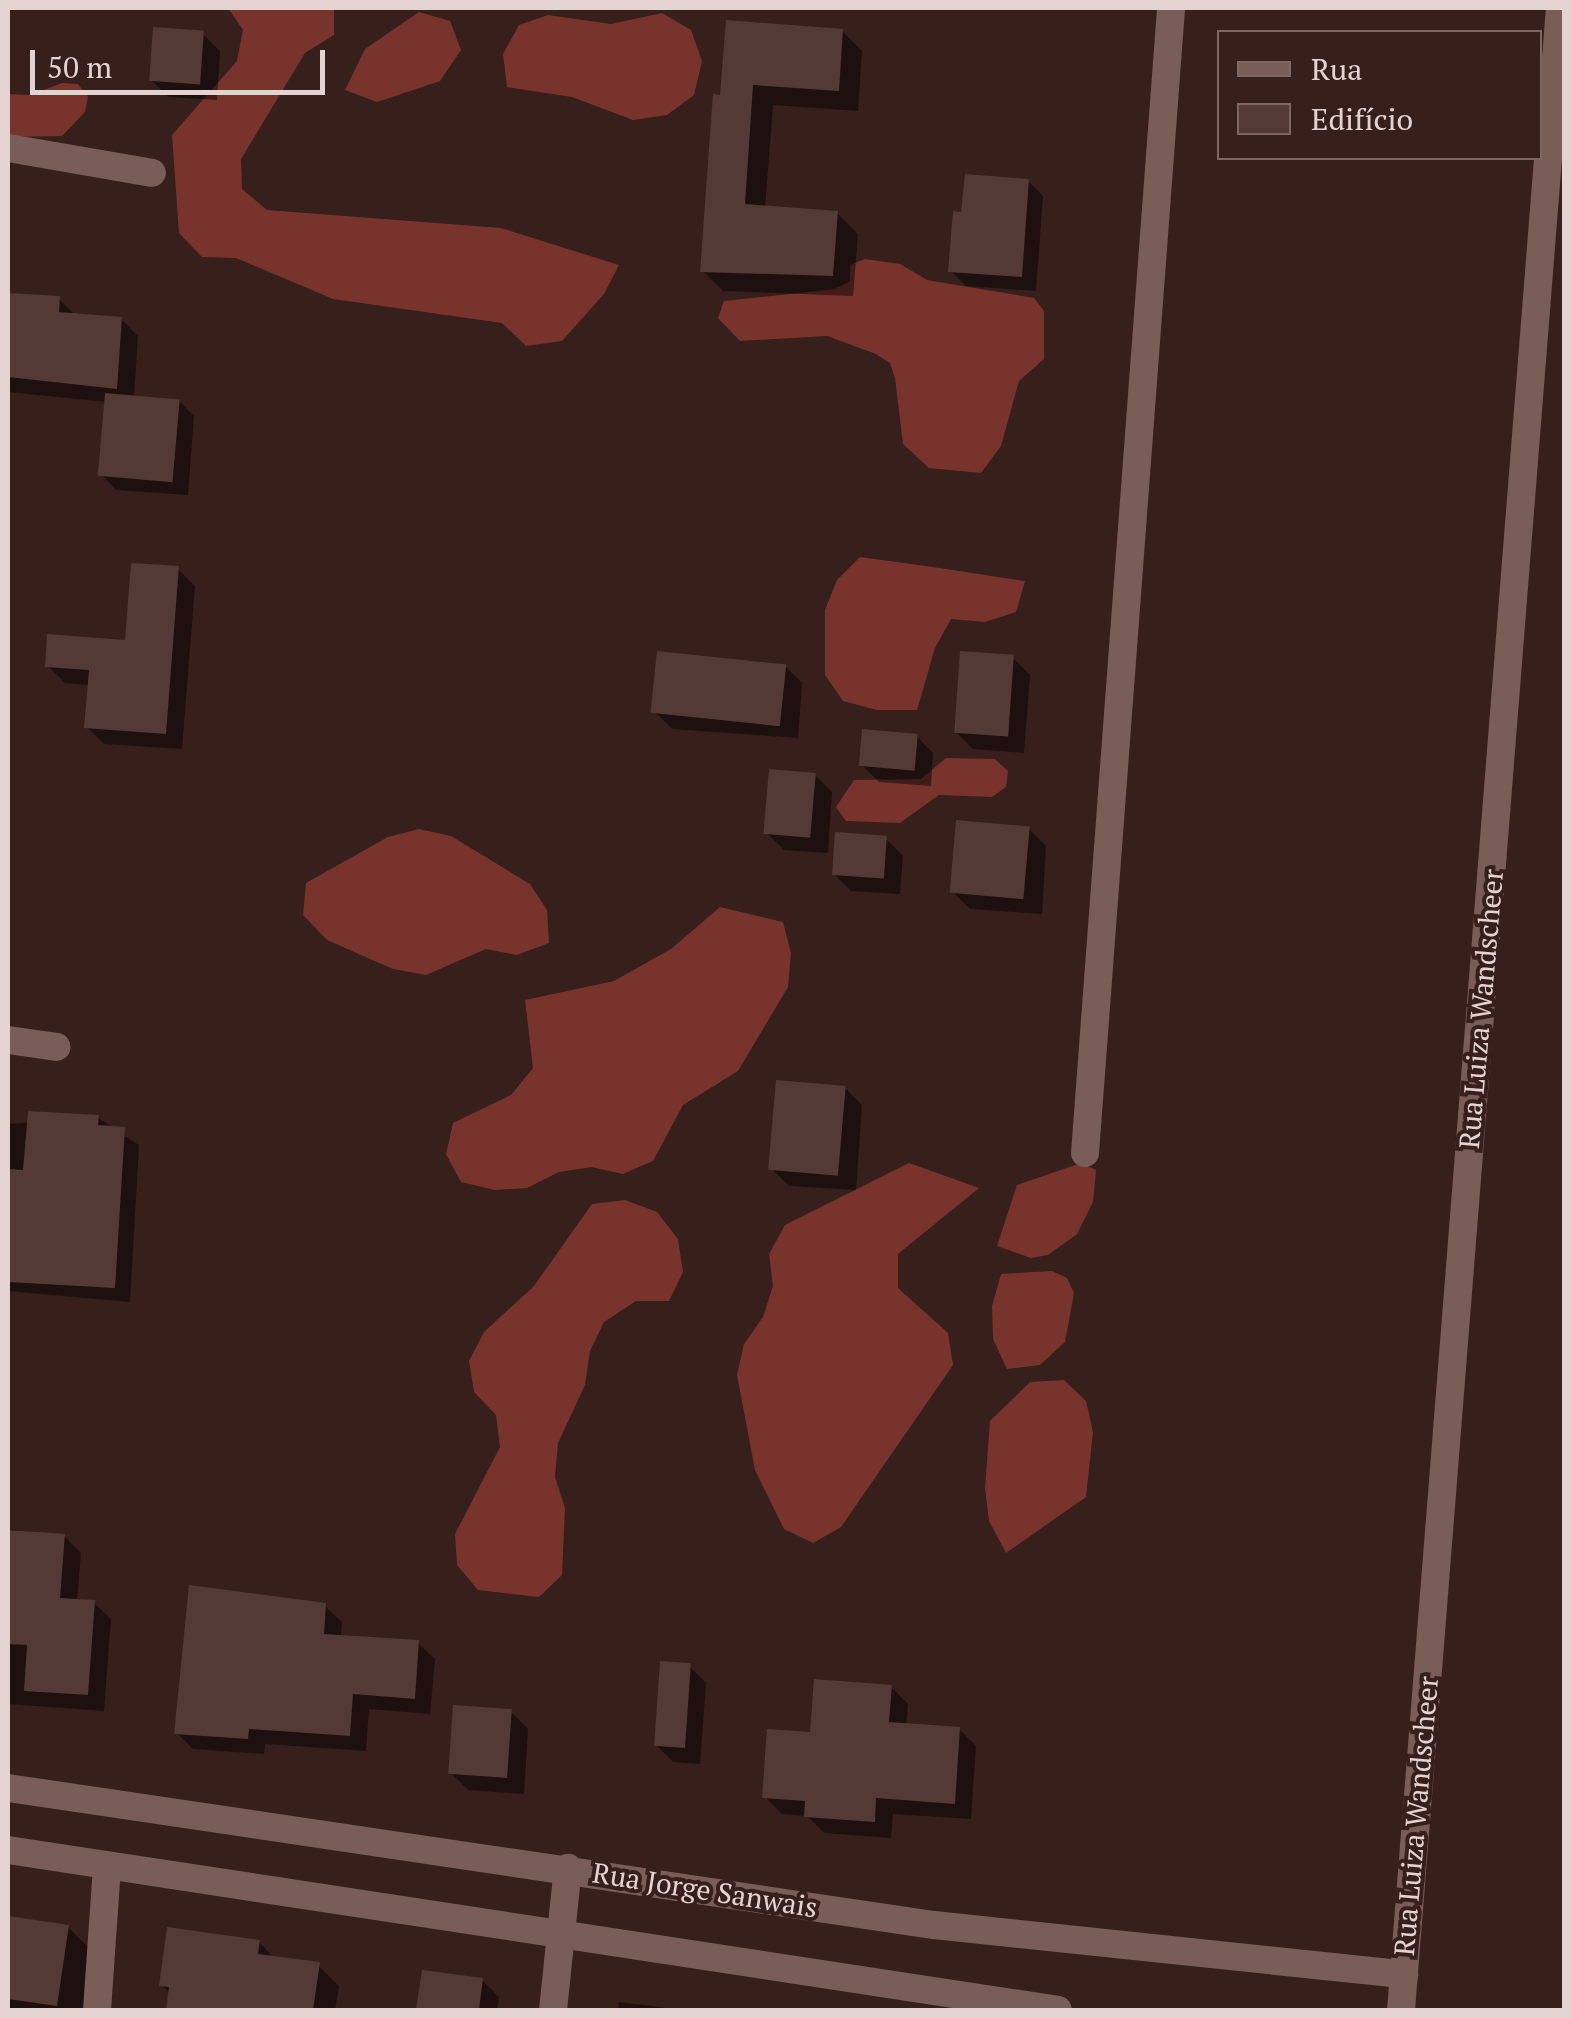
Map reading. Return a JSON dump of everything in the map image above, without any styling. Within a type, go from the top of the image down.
[{"type":"street","points":[[1086,1153],[1171,8]]},
{"type":"street","name":"Rua Luiza Wandscheer","points":[[1401,2010],[1560,8]]},
{"type":"street","points":[[8,148],[152,173]]},
{"type":"street","points":[[8,1040],[56,1047]]},
{"type":"street","name":"Rua Jorge Sanwais","points":[[8,1788],[568,1868],[934,1926],[1404,1974]]},
{"type":"street","points":[[8,1850],[560,1934],[986,2006],[1058,2010]]},
{"type":"street","points":[[97,2010],[106,1866]]},
{"type":"street","points":[[553,2010],[568,1868]]},
{"type":"shaded area","points":[[228,8],[334,8],[334,35],[305,53],[241,159],[242,189],[267,210],[501,228],[619,265],[604,294],[562,341],[526,346],[502,323],[333,299],[236,258],[202,257],[179,233],[172,135],[237,61],[243,30]]},
{"type":"shaded area","points":[[419,12],[450,21],[461,50],[440,81],[377,102],[345,90],[365,49]]},
{"type":"shaded area","points":[[662,13],[691,30],[702,61],[694,95],[667,115],[633,120],[572,97],[507,87],[503,54],[519,25],[548,15],[611,24]]},
{"type":"shaded area","points":[[62,83],[78,84],[88,97],[85,112],[62,136],[8,137],[8,94],[30,95]]},
{"type":"shaded area","points":[[865,259],[900,264],[927,280],[1034,298],[1044,311],[1044,359],[1019,381],[1001,446],[981,473],[929,468],[903,444],[895,378],[890,363],[876,354],[827,336],[740,341],[718,318],[724,301],[835,289],[850,281],[850,265]]},
{"type":"shaded area","points":[[860,557],[1025,581],[1016,612],[985,622],[951,619],[935,648],[917,710],[877,710],[843,701],[825,675],[825,610],[837,580]]},
{"type":"shaded area","points":[[946,758],[995,759],[1008,771],[1006,787],[992,797],[939,795],[900,823],[846,821],[836,807],[854,780],[921,779]]},
{"type":"shaded area","points":[[419,829],[451,836],[530,884],[547,910],[549,943],[517,955],[486,949],[426,975],[393,969],[327,940],[303,915],[306,883],[388,837]]},
{"type":"shaded area","points":[[720,907],[783,922],[791,953],[788,987],[738,1071],[683,1105],[653,1161],[623,1174],[591,1167],[559,1172],[527,1188],[495,1190],[461,1182],[446,1154],[453,1123],[511,1095],[533,1068],[525,1000],[614,981],[671,949]]},
{"type":"shaded area","points":[[909,1163],[979,1188],[898,1254],[898,1288],[948,1333],[953,1365],[841,1527],[813,1543],[784,1529],[755,1470],[737,1375],[744,1344],[763,1317],[773,1286],[769,1254],[785,1225]]},
{"type":"shaded area","points":[[1081,1163],[1096,1170],[1093,1202],[1077,1234],[1048,1255],[1031,1258],[997,1246],[1017,1185]]},
{"type":"shaded area","points":[[625,1200],[657,1212],[678,1239],[683,1272],[669,1301],[636,1301],[604,1322],[590,1351],[585,1385],[558,1443],[555,1477],[565,1508],[562,1575],[539,1597],[478,1590],[457,1565],[455,1534],[500,1447],[496,1415],[474,1392],[469,1361],[484,1332],[534,1286],[592,1204]]},
{"type":"shaded area","points":[[1052,1271],[1067,1278],[1074,1293],[1065,1342],[1040,1365],[1007,1369],[993,1339],[992,1306],[1001,1274]]},
{"type":"shaded area","points":[[1064,1380],[1086,1401],[1093,1432],[1086,1497],[1006,1553],[989,1521],[985,1488],[990,1421],[1030,1382]]},
{"type":"building","points":[[726,20],[843,29],[839,91],[753,85],[745,204],[838,211],[833,276],[700,272],[713,94],[720,95]]},
{"type":"building","points":[[153,27],[204,31],[200,84],[149,81]]},
{"type":"building","points":[[965,174],[1029,179],[1022,277],[948,272],[953,211],[961,212]]},
{"type":"building","points":[[8,293],[60,296],[59,312],[122,317],[117,389],[8,377]]},
{"type":"building","points":[[105,393],[180,400],[172,482],[98,476]]},
{"type":"building","points":[[131,563],[179,566],[166,734],[84,728],[89,670],[45,667],[47,634],[125,640]]},
{"type":"building","points":[[657,651],[786,665],[780,726],[651,713]]},
{"type":"building","points":[[960,651],[1014,655],[1008,737],[954,733]]},
{"type":"building","points":[[862,729],[918,734],[915,771],[859,766]]},
{"type":"building","points":[[769,769],[816,773],[810,838],[763,834]]},
{"type":"building","points":[[956,820],[1030,826],[1023,899],[950,893]]},
{"type":"building","points":[[835,832],[887,836],[884,879],[832,875]]},
{"type":"building","points":[[776,1080],[846,1086],[838,1176],[768,1170]]},
{"type":"building","points":[[28,1111],[99,1115],[98,1125],[125,1127],[115,1288],[8,1282],[8,1169],[23,1170]]},
{"type":"building","points":[[8,1530],[65,1534],[60,1598],[95,1600],[88,1695],[24,1691],[27,1645],[8,1644]]},
{"type":"building","points":[[189,1585],[326,1603],[324,1634],[419,1640],[415,1699],[353,1694],[350,1736],[249,1729],[248,1739],[174,1734]]},
{"type":"building","points":[[660,1661],[691,1663],[685,1748],[654,1746]]},
{"type":"building","points":[[814,1679],[892,1685],[889,1722],[960,1727],[955,1804],[876,1798],[875,1822],[804,1817],[805,1801],[762,1798],[767,1729],[810,1732]]},
{"type":"building","points":[[453,1705],[512,1709],[507,1778],[448,1774]]},
{"type":"building","points":[[8,1916],[69,1925],[57,2006],[8,1999]]},
{"type":"building","points":[[167,1927],[260,1940],[258,1954],[320,1962],[313,2010],[166,2010],[169,1987],[159,1986]]},
{"type":"building","points":[[422,1970],[483,1978],[479,2010],[416,2010]]}]
